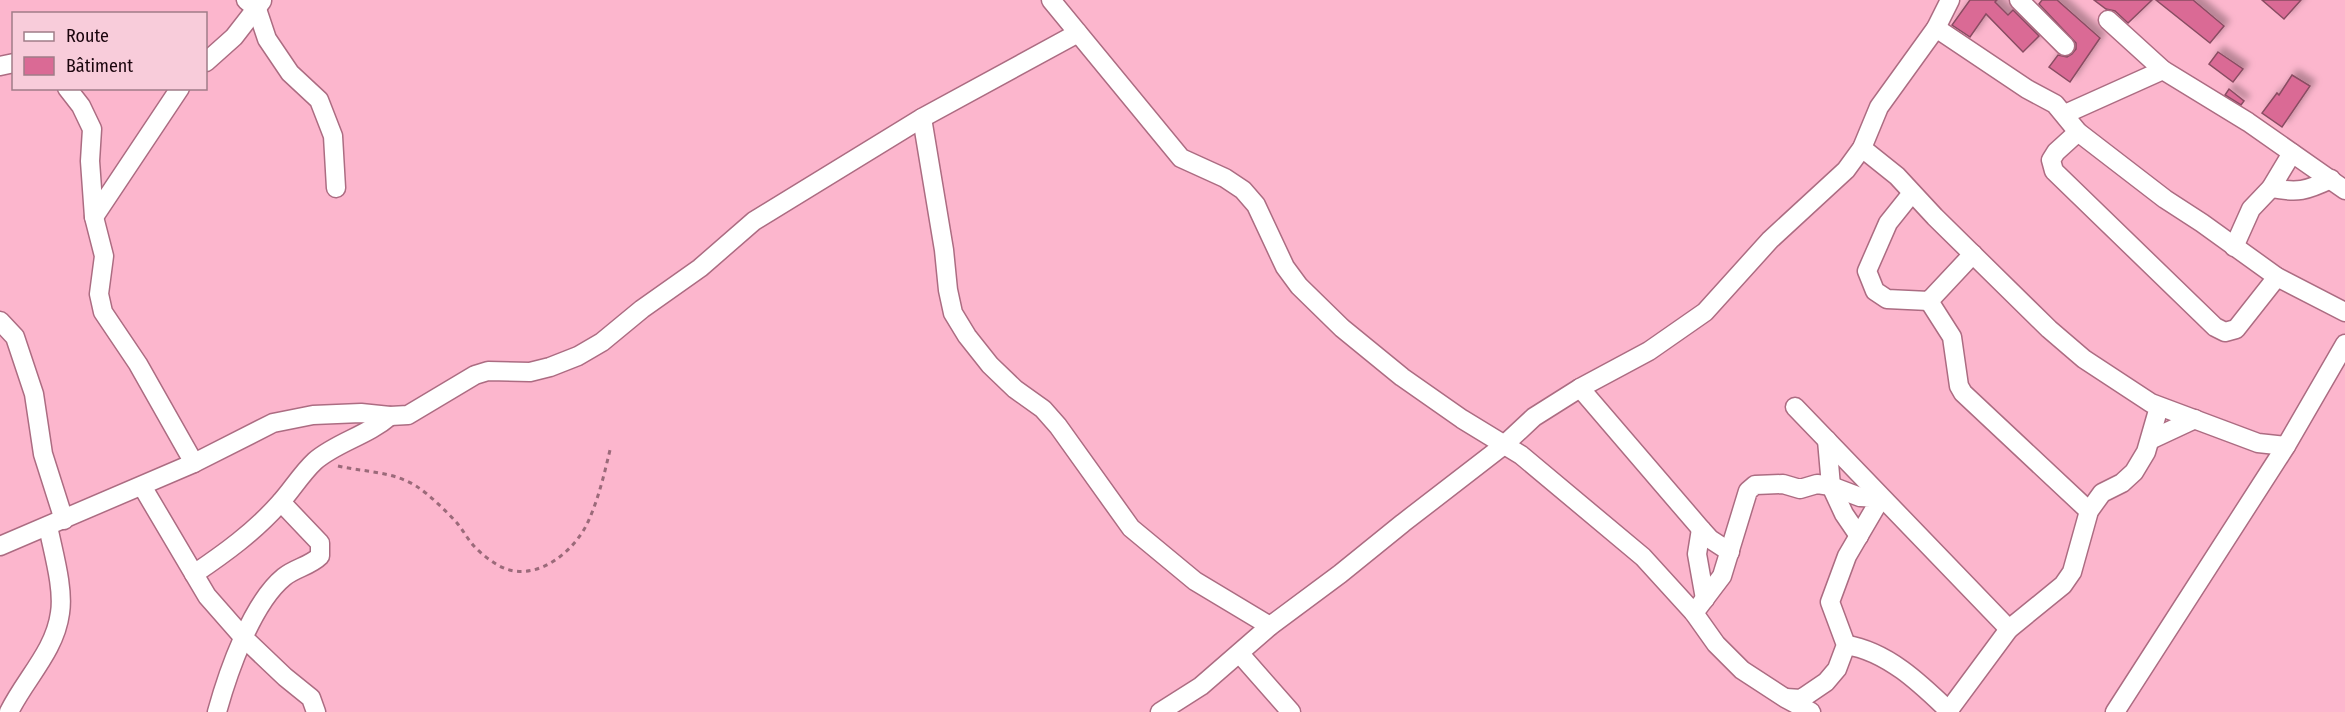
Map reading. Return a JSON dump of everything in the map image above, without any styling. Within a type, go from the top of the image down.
[{"type":"street","points":[[1051,0],[1181,158],[1210,170],[1243,190],[1256,205],[1285,267],[1299,286],[1342,328],[1402,377],[1462,419],[1521,455],[1700,606]]},
{"type":"street","points":[[1161,712],[1201,686],[1270,626],[1504,445],[1534,417],[1580,388],[1649,351],[1705,312],[1770,240],[1846,170],[1862,148],[1880,107],[1936,28],[1950,0]]},
{"type":"street","points":[[2019,0],[2065,46]]},
{"type":"street","points":[[207,61],[234,37],[255,3]]},
{"type":"street","points":[[255,3],[267,39],[290,73],[319,100],[333,136],[336,188]]},
{"type":"street","points":[[2108,20],[2163,70],[2248,122],[2338,184]]},
{"type":"street","points":[[1936,28],[2027,89],[2055,104],[2078,132],[2165,199],[2202,222],[2277,277],[2345,312]]},
{"type":"street","points":[[0,546],[194,463],[273,423],[313,415],[361,413],[408,415],[475,375],[488,371],[530,372],[550,368],[578,356],[602,342],[642,309],[700,268],[754,221],[922,118],[1078,33]]},
{"type":"street","points":[[2064,114],[2163,70]]},
{"type":"street","points":[[69,90],[81,106],[92,129],[90,160],[94,217],[104,256],[99,294],[103,312],[138,364],[194,463]]},
{"type":"street","points":[[94,217],[179,90]]},
{"type":"street","points":[[922,118],[944,250],[948,290],[954,313],[967,336],[990,365],[1015,389],[1043,409],[1058,426],[1131,528],[1196,581],[1270,626]]},
{"type":"street","points":[[2078,132],[2056,152],[2051,160],[2054,171],[2215,327],[2225,332],[2236,329],[2277,277]]},
{"type":"street","points":[[1862,148],[1897,176],[2049,329],[2084,359],[2135,394],[2159,406],[2258,443],[2286,446]]},
{"type":"street","points":[[2234,247],[2252,209],[2271,188],[2292,153]]},
{"type":"street","points":[[2271,188],[2287,191],[2307,190],[2338,184]]},
{"type":"street","points":[[1912,193],[1888,223],[1867,271],[1875,291],[1887,299],[1929,301],[1973,254]]},
{"type":"street","points":[[1929,301],[1952,338],[1959,386],[1963,393],[2090,511]]},
{"type":"street","points":[[0,321],[15,337],[34,394],[56,523],[61,595],[61,612],[57,629],[9,712]]},
{"type":"street","points":[[2115,712],[2286,446],[2345,344]]},
{"type":"street","points":[[1580,388],[1710,539],[1730,552]]},
{"type":"street","points":[[1846,645],[1864,647],[1893,663],[1950,711],[2009,629],[2063,585],[2072,572],[2090,511],[2103,493],[2122,483],[2134,472],[2146,452],[2159,406]]},
{"type":"street","points":[[1795,407],[2009,629]]},
{"type":"street","points":[[194,574],[233,548],[281,502],[315,461],[338,446],[368,432],[390,416]]},
{"type":"street","points":[[2150,440],[2195,419]]},
{"type":"street","points":[[1827,440],[1831,486],[1844,514],[1859,536]]},
{"type":"street","points":[[1700,606],[1722,576],[1748,491],[1755,485],[1783,484],[1800,489],[1817,484],[1831,486],[1860,497],[1881,498]]},
{"type":"street","points":[[142,486],[207,596],[243,638],[311,698],[316,712]]},
{"type":"street","points":[[1785,698],[1801,699],[1826,682],[1837,669],[1846,645],[1830,602],[1847,556],[1881,498]]},
{"type":"street","points":[[217,712],[223,688],[254,615],[285,576],[316,561],[320,556],[320,543],[281,502]]},
{"type":"street","points":[[1701,529],[1697,554],[1700,606],[1716,644],[1742,670],[1811,712]]},
{"type":"street","points":[[1240,654],[1291,712]]},
{"type":"path","points":[[315,461],[392,475],[417,486],[456,522],[473,545],[488,558],[505,569],[520,572],[537,569],[560,557],[575,544],[587,525],[597,500],[610,450]]},
{"type":"building","points":[[1970,0],[1997,0],[1995,2],[2008,15],[2013,10],[2039,36],[2023,52],[1986,14],[1970,37],[1952,25]]},
{"type":"building","points":[[2042,0],[2057,0],[2100,38],[2070,82],[2049,67],[2058,55],[2067,57],[2072,54],[2076,49],[2076,43],[2039,4]]},
{"type":"building","points":[[2094,0],[2152,0],[2128,23],[2115,11],[2106,9]]},
{"type":"building","points":[[2156,0],[2193,0],[2224,26],[2210,43]]},
{"type":"building","points":[[2262,0],[2301,0],[2284,19]]},
{"type":"building","points":[[2218,52],[2243,69],[2233,82],[2209,64]]},
{"type":"building","points":[[2292,75],[2310,86],[2282,127],[2262,113],[2277,93],[2279,95]]},
{"type":"building","points":[[2229,89],[2244,101],[2241,105],[2225,95]]}]
